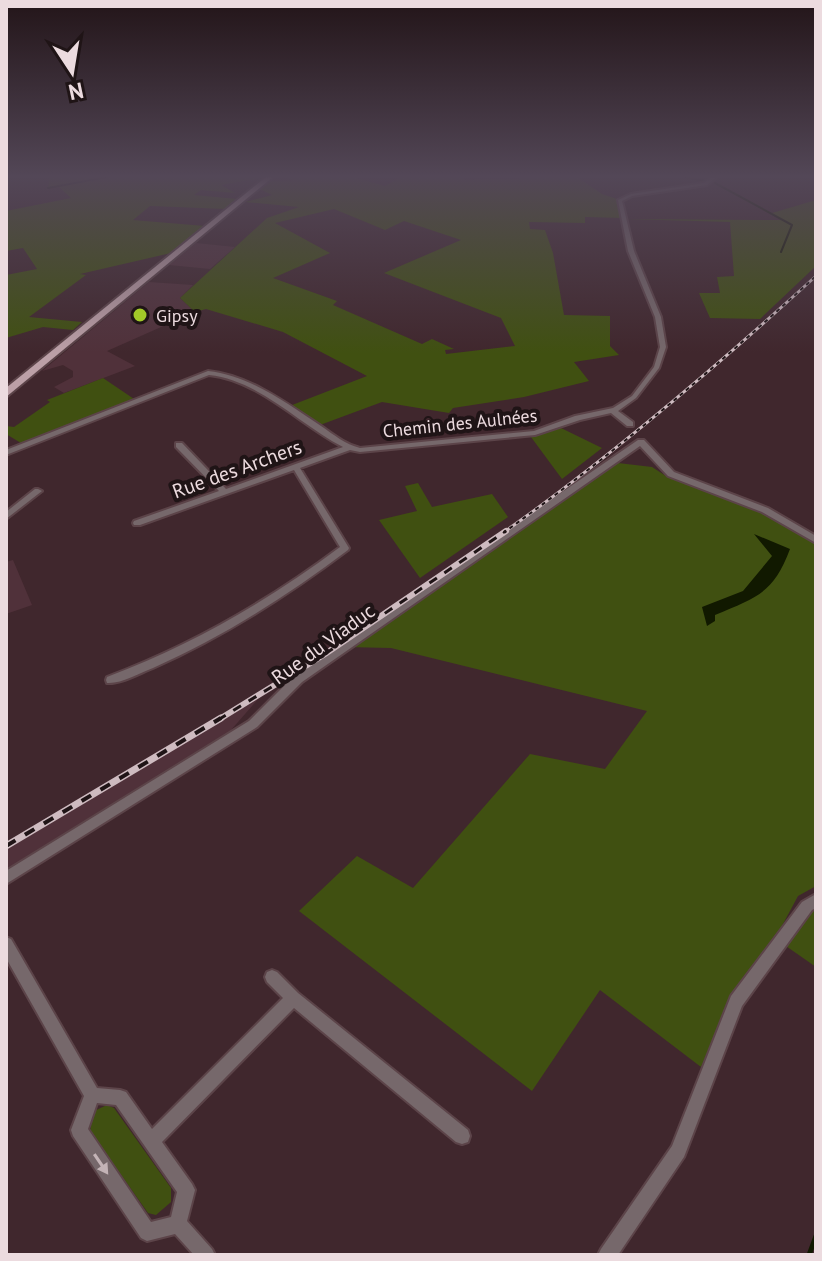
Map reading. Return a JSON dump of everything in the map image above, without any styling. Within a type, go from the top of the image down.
[{"type":"main road","points":[[6,394],[198,236]]},
{"type":"street","name":"Chemin des Aulnées","points":[[349,448],[380,449],[529,434],[578,418],[613,411],[642,388],[657,367],[663,347],[658,317],[628,236]]},
{"type":"street","points":[[6,453],[201,374],[214,372],[229,375],[349,448]]},
{"type":"street","points":[[613,411],[630,424]]},
{"type":"street","name":"Rue du Viaduc","points":[[6,878],[253,724],[298,679],[641,442],[671,474],[765,510],[816,540]]},
{"type":"street","points":[[179,445],[225,493]]},
{"type":"street","name":"Rue des Archers","points":[[137,523],[349,448]]},
{"type":"street","points":[[111,680],[156,665],[295,587],[345,548],[296,467]]},
{"type":"street","points":[[6,516],[38,491]]},
{"type":"street","points":[[607,1255],[678,1151],[736,1001],[807,906],[816,900]]},
{"type":"street","points":[[6,944],[92,1095]]},
{"type":"street","points":[[272,977],[293,998],[462,1136]]},
{"type":"street","points":[[152,1140],[293,998]]},
{"type":"street","points":[[92,1095],[120,1098],[186,1190],[178,1224]]},
{"type":"street","points":[[92,1095],[79,1130],[87,1143],[147,1232],[178,1224]]},
{"type":"street","points":[[178,1224],[206,1255]]},
{"type":"shaded area","points":[[196,243],[235,247],[210,269],[169,265]]},
{"type":"shaded area","points":[[149,282],[193,285],[180,298],[195,312],[107,351],[135,366],[64,393],[54,387],[73,377],[73,371],[63,365],[42,371]]},
{"type":"shaded area","points":[[754,534],[790,549],[784,564],[762,592],[715,615],[715,621],[707,626],[702,607],[743,591],[772,556]]},
{"type":"shaded area","points":[[13,560],[32,605],[6,614],[6,562]]},
{"type":"shaded area","points":[[259,698],[231,730],[6,869],[6,850]]},
{"type":"green space","points":[[6,236],[193,236],[171,253],[80,274],[86,275],[29,317],[82,322],[73,330],[43,327],[6,338],[6,275],[37,269],[23,248],[6,251]]},
{"type":"green space","points":[[248,236],[299,236],[330,253],[273,278],[337,301],[333,305],[422,344],[432,339],[454,349],[445,350],[446,354],[515,346],[501,318],[384,273],[461,240],[449,236],[547,236],[564,315],[610,316],[610,346],[619,355],[574,362],[589,381],[524,397],[453,408],[449,413],[382,402],[320,425],[287,407],[367,376],[283,332],[206,309],[195,312],[180,298]]},
{"type":"green space","points":[[731,236],[816,236],[816,266],[760,319],[710,318],[699,293],[720,293],[717,277],[734,276]]},
{"type":"green space","points":[[103,378],[137,401],[26,446],[6,434],[6,426],[14,427],[50,402],[47,400]]},
{"type":"green space","points":[[561,428],[602,448],[562,479],[531,437]]},
{"type":"green space","points":[[618,463],[652,467],[666,476],[764,512],[816,543],[816,886],[798,896],[775,939],[733,995],[701,1067],[600,990],[532,1091],[299,911],[357,856],[413,888],[530,754],[605,769],[647,711],[391,648],[345,647]]},
{"type":"green space","points":[[418,483],[432,507],[492,494],[508,517],[420,578],[379,520],[417,511],[405,486]]},
{"type":"green space","points":[[816,907],[816,967],[783,944]]},
{"type":"green space","points":[[107,1105],[114,1108],[171,1188],[171,1202],[156,1215],[148,1213],[90,1131],[94,1111]]},
{"type":"waterway","points":[[781,252],[788,236]]},
{"type":"waterway","points":[[809,1255],[816,1236]]},
{"type":"railway","points":[[503,533],[663,409],[816,276]]},
{"type":"railway","points":[[218,720],[325,654],[506,531]]},
{"type":"railway","points":[[6,846],[221,718]]},
{"type":"place","name":"Gipsy","points":[[140,315]]}]
